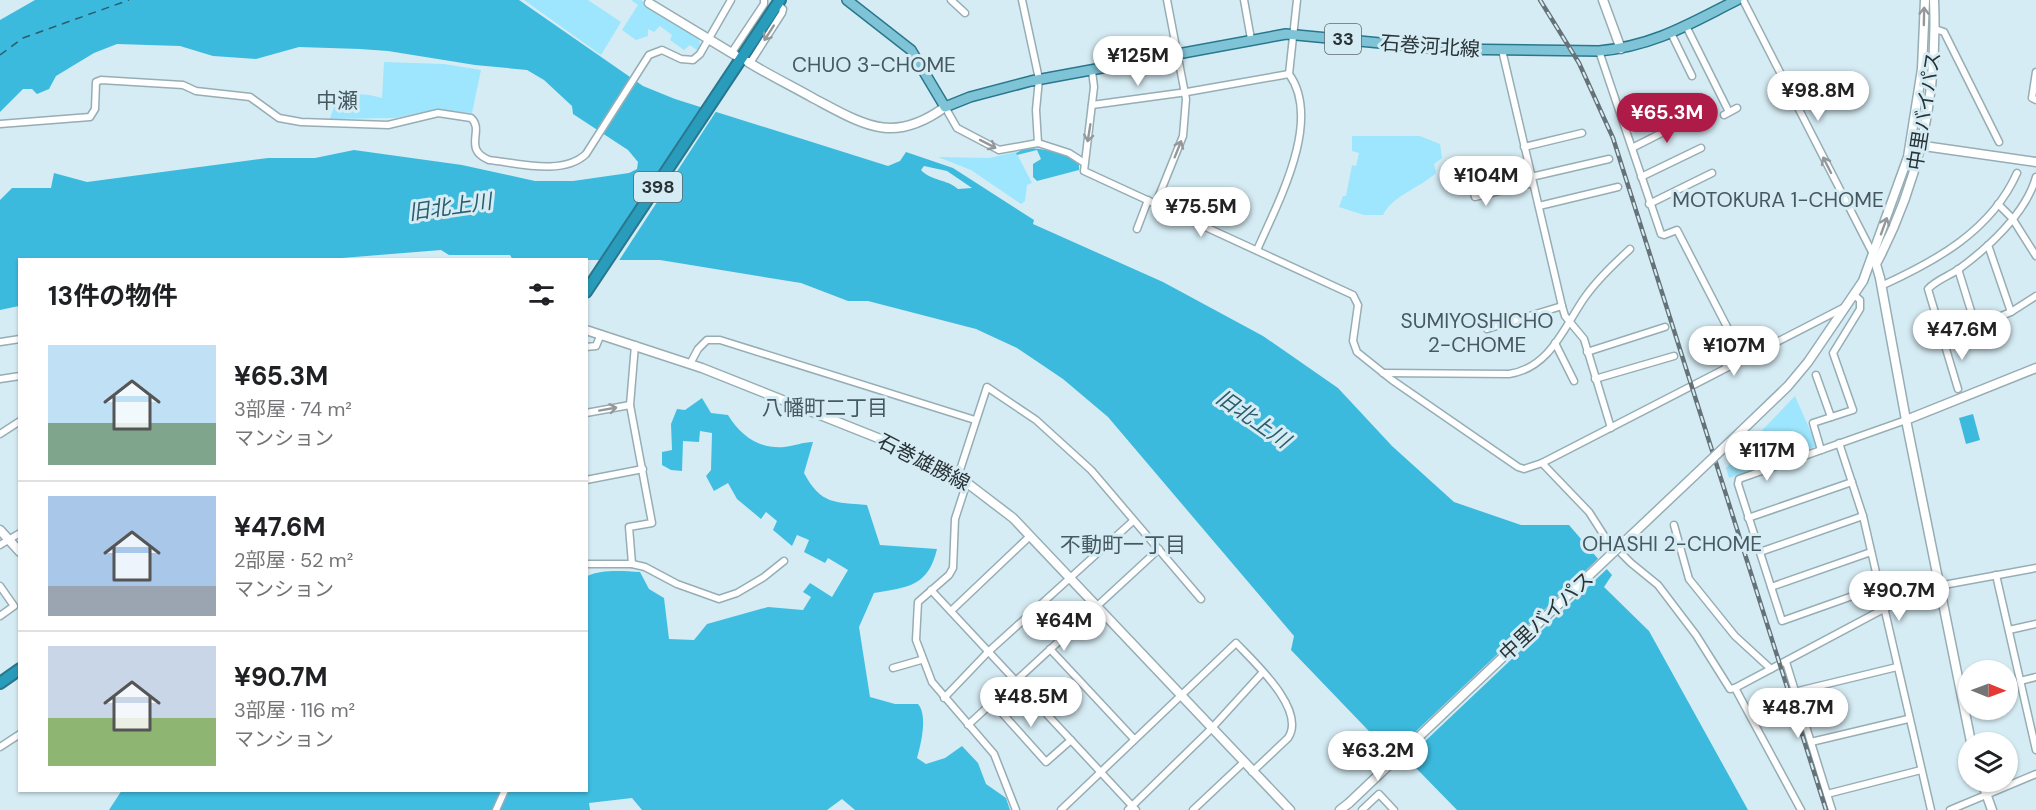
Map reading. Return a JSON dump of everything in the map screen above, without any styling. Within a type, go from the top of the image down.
[{"type":"highway","name":"398","points":[[588,290],[599,277],[779,2]]},
{"type":"highway","points":[[0,683],[18,670]]},
{"type":"main road","points":[[847,0],[911,50],[945,107]]},
{"type":"main road","name":"石巻河北線","points":[[945,107],[994,89],[1040,79],[1251,39],[1293,34],[1443,49],[1599,51],[1621,49],[1646,44],[1737,0]]},
{"type":"street","points":[[0,124],[90,117],[95,109],[96,82],[101,80],[183,86],[196,91],[250,97],[279,118],[293,121],[388,125],[438,113],[471,118],[476,126],[475,147],[482,157],[489,160],[564,166],[579,160],[594,142],[649,55],[657,50],[667,51],[681,59],[693,60],[700,54],[730,0]]},
{"type":"street","points":[[649,1],[707,39],[734,53],[764,4],[764,0]]},
{"type":"street","points":[[951,0],[965,13]]},
{"type":"street","points":[[1022,0],[1040,79],[1036,110],[1038,144]]},
{"type":"street","points":[[1156,203],[1183,136],[1187,92],[1167,0]]},
{"type":"street","points":[[1244,0],[1251,39]]},
{"type":"street","points":[[1257,250],[1298,148],[1300,125],[1298,98],[1294,82],[1289,74],[1297,0]]},
{"type":"street","points":[[1603,0],[1621,49]]},
{"type":"street","points":[[1743,0],[1876,263],[1938,586],[1969,732]]},
{"type":"street","name":"中里バイパス","points":[[1863,281],[1911,144],[1922,69],[1925,0]]},
{"type":"street","name":"中里バイパス","points":[[1340,810],[1788,386],[1847,306],[1876,263],[1896,224],[1923,146],[1933,76],[1934,0]]},
{"type":"street","points":[[779,2],[783,12],[749,63],[867,126],[892,129],[914,126],[945,107],[957,128],[999,150],[1038,144],[1069,153],[1083,162]]},
{"type":"street","points":[[1686,26],[1726,114],[1737,108]]},
{"type":"street","points":[[1935,29],[1944,32],[1999,142]]},
{"type":"street","points":[[1671,33],[1692,75]]},
{"type":"street","points":[[1502,50],[1562,306],[1569,322],[1584,339],[1611,428]]},
{"type":"street","points":[[1599,51],[1661,234],[1677,230],[1740,352],[1719,371]]},
{"type":"street","points":[[1092,70],[1092,105],[1083,162],[1084,171],[1353,295],[1358,305],[1353,347],[1380,370],[1524,469],[1542,463],[1847,306]]},
{"type":"street","points":[[2036,72],[2032,98],[2036,100]]},
{"type":"street","points":[[1092,105],[1187,92],[1289,74]]},
{"type":"street","points":[[1632,148],[1691,118]]},
{"type":"street","points":[[1524,147],[1582,133]]},
{"type":"street","points":[[1911,144],[2036,162]]},
{"type":"street","points":[[1641,177],[1701,148]]},
{"type":"street","points":[[1469,174],[1475,197],[1609,159]]},
{"type":"street","points":[[1649,204],[1712,173]]},
{"type":"street","points":[[1881,286],[1945,254],[1963,241],[1998,204],[2017,173]]},
{"type":"street","points":[[1958,389],[1928,288],[1958,269],[1988,244],[2012,218],[2032,190],[2036,177]]},
{"type":"street","points":[[1539,206],[1618,188]]},
{"type":"street","points":[[1137,229],[1148,200]]},
{"type":"street","points":[[1998,204],[2012,218],[2036,256]]},
{"type":"street","points":[[1988,244],[2011,312]]},
{"type":"street","points":[[1380,370],[1509,374],[1533,367],[1555,343],[1586,295],[1630,249]]},
{"type":"street","points":[[1958,269],[1976,327]]},
{"type":"street","points":[[1821,450],[1812,423],[1853,410],[1833,353],[1860,309],[1860,300],[1854,295]]},
{"type":"street","points":[[1943,340],[2011,312],[2036,296]]},
{"type":"street","points":[[1487,329],[1562,306]]},
{"type":"street","points":[[1587,352],[1665,327]]},
{"type":"street","name":"石巻雄勝線","points":[[588,331],[690,364],[892,444],[967,482],[1002,508],[1030,536],[1290,810]]},
{"type":"street","points":[[588,347],[596,346],[601,334]]},
{"type":"street","points":[[0,342],[18,339]]},
{"type":"street","points":[[690,364],[707,340],[720,340],[975,420]]},
{"type":"street","points":[[1555,343],[1574,381]]},
{"type":"street","points":[[632,564],[629,526],[652,523],[644,469],[630,405],[635,345]]},
{"type":"street","points":[[1595,379],[1674,356]]},
{"type":"street","points":[[1878,587],[1782,621],[1748,518],[1738,484],[1739,479],[1906,420],[2036,368]]},
{"type":"street","points":[[1816,375],[1831,417]]},
{"type":"street","points":[[0,379],[18,376]]},
{"type":"street","points":[[958,476],[987,387],[1044,427],[1091,470],[1201,599]]},
{"type":"street","points":[[588,413],[630,405]]},
{"type":"street","points":[[0,434],[18,422]]},
{"type":"street","points":[[1839,443],[1863,516],[1908,719],[1931,810]]},
{"type":"street","points":[[1542,463],[1589,513],[1605,537],[1631,563],[1658,585],[1696,635],[1730,689],[1786,662],[1884,608],[1938,586],[2036,568]]},
{"type":"street","points":[[588,480],[644,469]]},
{"type":"street","points":[[967,482],[955,519],[953,568],[949,575],[918,602],[916,640],[921,660],[932,682],[994,754],[1016,810]]},
{"type":"street","points":[[1748,518],[1852,482]]},
{"type":"street","points":[[1760,552],[1863,516]]},
{"type":"street","points":[[944,698],[988,652],[1133,521]]},
{"type":"street","points":[[1674,525],[1689,579],[1735,636],[1771,669]]},
{"type":"street","points":[[0,530],[10,538],[18,549]]},
{"type":"street","points":[[0,545],[18,534]]},
{"type":"street","points":[[951,611],[1030,536]]},
{"type":"street","points":[[968,724],[1159,549]]},
{"type":"street","points":[[1771,587],[1871,552]]},
{"type":"street","points":[[588,564],[632,564],[645,567],[677,584],[719,599],[737,593],[764,577],[784,561]]},
{"type":"street","points":[[1996,575],[2036,750]]},
{"type":"street","points":[[0,586],[14,606],[0,616]]},
{"type":"street","points":[[931,590],[1101,772],[1132,809],[1211,729],[1263,672]]},
{"type":"street","points":[[2009,630],[2036,624]]},
{"type":"street","points":[[1061,810],[1236,643],[1279,690],[1293,725],[1288,738],[1252,772]]},
{"type":"street","points":[[1050,649],[1134,739]]},
{"type":"street","points":[[893,668],[921,660]]},
{"type":"street","points":[[1786,662],[1798,690],[1832,810]]},
{"type":"street","points":[[1798,690],[1897,667]]},
{"type":"street","points":[[2020,681],[2036,677]]},
{"type":"street","points":[[1736,688],[1801,810]]},
{"type":"street","points":[[993,703],[1046,762],[1071,740]]},
{"type":"street","points":[[1811,742],[1908,719]]},
{"type":"street","points":[[0,747],[18,735]]},
{"type":"street","points":[[1193,810],[1243,763]]},
{"type":"street","points":[[1827,794],[1921,770]]},
{"type":"street","points":[[1950,810],[2036,774]]},
{"type":"street","points":[[496,810],[504,792]]},
{"type":"street","points":[[1986,792],[1992,810]]},
{"type":"street","points":[[1362,810],[1378,794],[1394,810]]},
{"type":"shaded area","points":[[524,0],[588,0],[621,22],[601,55]]},
{"type":"shaded area","points":[[631,0],[641,0],[698,37],[701,46],[698,51],[690,45],[684,50],[670,40],[672,35],[660,26],[654,32],[648,29],[648,36],[636,40],[622,30],[638,5]]},
{"type":"shaded area","points":[[384,62],[444,64],[481,70],[472,113],[433,110],[395,118],[330,119],[338,103],[350,95],[382,98]]},
{"type":"shaded area","points":[[1352,136],[1420,136],[1440,144],[1442,158],[1434,164],[1436,173],[1400,197],[1387,208],[1383,215],[1364,215],[1339,207],[1343,196],[1346,196],[1352,165],[1356,166],[1359,153],[1352,151]]},
{"type":"shaded area","points":[[1026,148],[1047,150],[1066,156],[1079,162],[1079,170],[1037,181],[1033,177],[1033,164],[1041,159],[1037,150],[1017,155],[1016,153]]},
{"type":"shaded area","points":[[1016,152],[1032,183],[1027,185],[1025,201],[1021,204],[971,170],[938,157],[989,158]]},
{"type":"shaded area","points":[[1795,396],[1817,446],[1729,478],[1726,468]]},
{"type":"shaded area","points":[[702,398],[711,413],[728,415],[751,440],[775,447],[813,442],[804,473],[817,491],[837,502],[867,505],[880,545],[937,549],[928,571],[915,583],[874,593],[859,627],[870,697],[895,704],[918,704],[923,715],[923,722],[917,758],[926,764],[945,758],[962,746],[978,763],[986,784],[1006,798],[1010,810],[855,810],[842,799],[827,810],[642,810],[632,798],[589,803],[590,810],[109,810],[121,792],[588,792],[588,576],[606,571],[640,572],[649,589],[664,598],[669,639],[694,640],[707,624],[768,607],[803,610],[811,597],[803,592],[810,583],[832,597],[848,570],[828,558],[825,563],[804,552],[809,540],[797,535],[792,546],[773,530],[777,521],[766,512],[761,519],[737,499],[728,483],[714,491],[706,476],[711,470],[712,433],[700,431],[699,442],[683,441],[682,471],[671,470],[662,465],[662,452],[672,450],[671,424],[677,409],[685,410]]},
{"type":"water","name":"旧北上川","points":[[35,0],[519,0],[643,86],[675,99],[888,166],[900,161],[906,152],[953,168],[1034,220],[1033,224],[1163,282],[1263,336],[1338,388],[1392,446],[1454,502],[1521,525],[1569,525],[1612,575],[1604,587],[1649,631],[1748,810],[1457,810],[1416,768],[1390,753],[1291,650],[1294,636],[1108,417],[1063,379],[1017,348],[976,329],[868,301],[848,301],[801,283],[660,260],[512,258],[510,255],[449,255],[441,250],[342,258],[18,258],[18,306],[0,310],[0,200],[12,188],[51,188],[54,173],[87,182],[268,158],[315,158],[354,150],[462,165],[535,181],[573,181],[629,173],[637,169],[638,162],[628,150],[573,114],[572,106],[544,80],[527,70],[360,49],[299,47],[256,59],[213,56],[180,46],[117,44],[94,53],[56,76],[49,89],[37,94],[32,89],[23,89],[0,112],[0,20]],"holes":[[[924,166],[947,171],[972,188],[958,189],[921,170]]]},
{"type":"water","points":[[1973,414],[1980,440],[1966,444],[1959,418]]},
{"type":"pier","points":[[702,106],[717,110],[618,262],[598,263]]},
{"type":"pier","points":[[1600,557],[1609,567],[1402,763],[1390,756]]},
{"type":"ferry route","points":[[0,55],[23,38],[129,0]]},
{"type":"railway","points":[[1540,0],[1579,63],[1613,138],[1826,810]]},
{"type":"district","name":"CHUO 3-CHOME","points":[[874,65]]},
{"type":"district","name":"中瀬","points":[[337,101]]},
{"type":"district","name":"MOTOKURA 1-CHOME","points":[[1778,200]]},
{"type":"district","name":"SUMIYOSHICHO 2-CHOME","points":[[1477,333]]},
{"type":"district","name":"八幡町二丁目","points":[[825,408]]},
{"type":"district","name":"OHASHI 2-CHOME","points":[[1672,544]]},
{"type":"district","name":"不動町一丁目","points":[[1123,545]]}]
